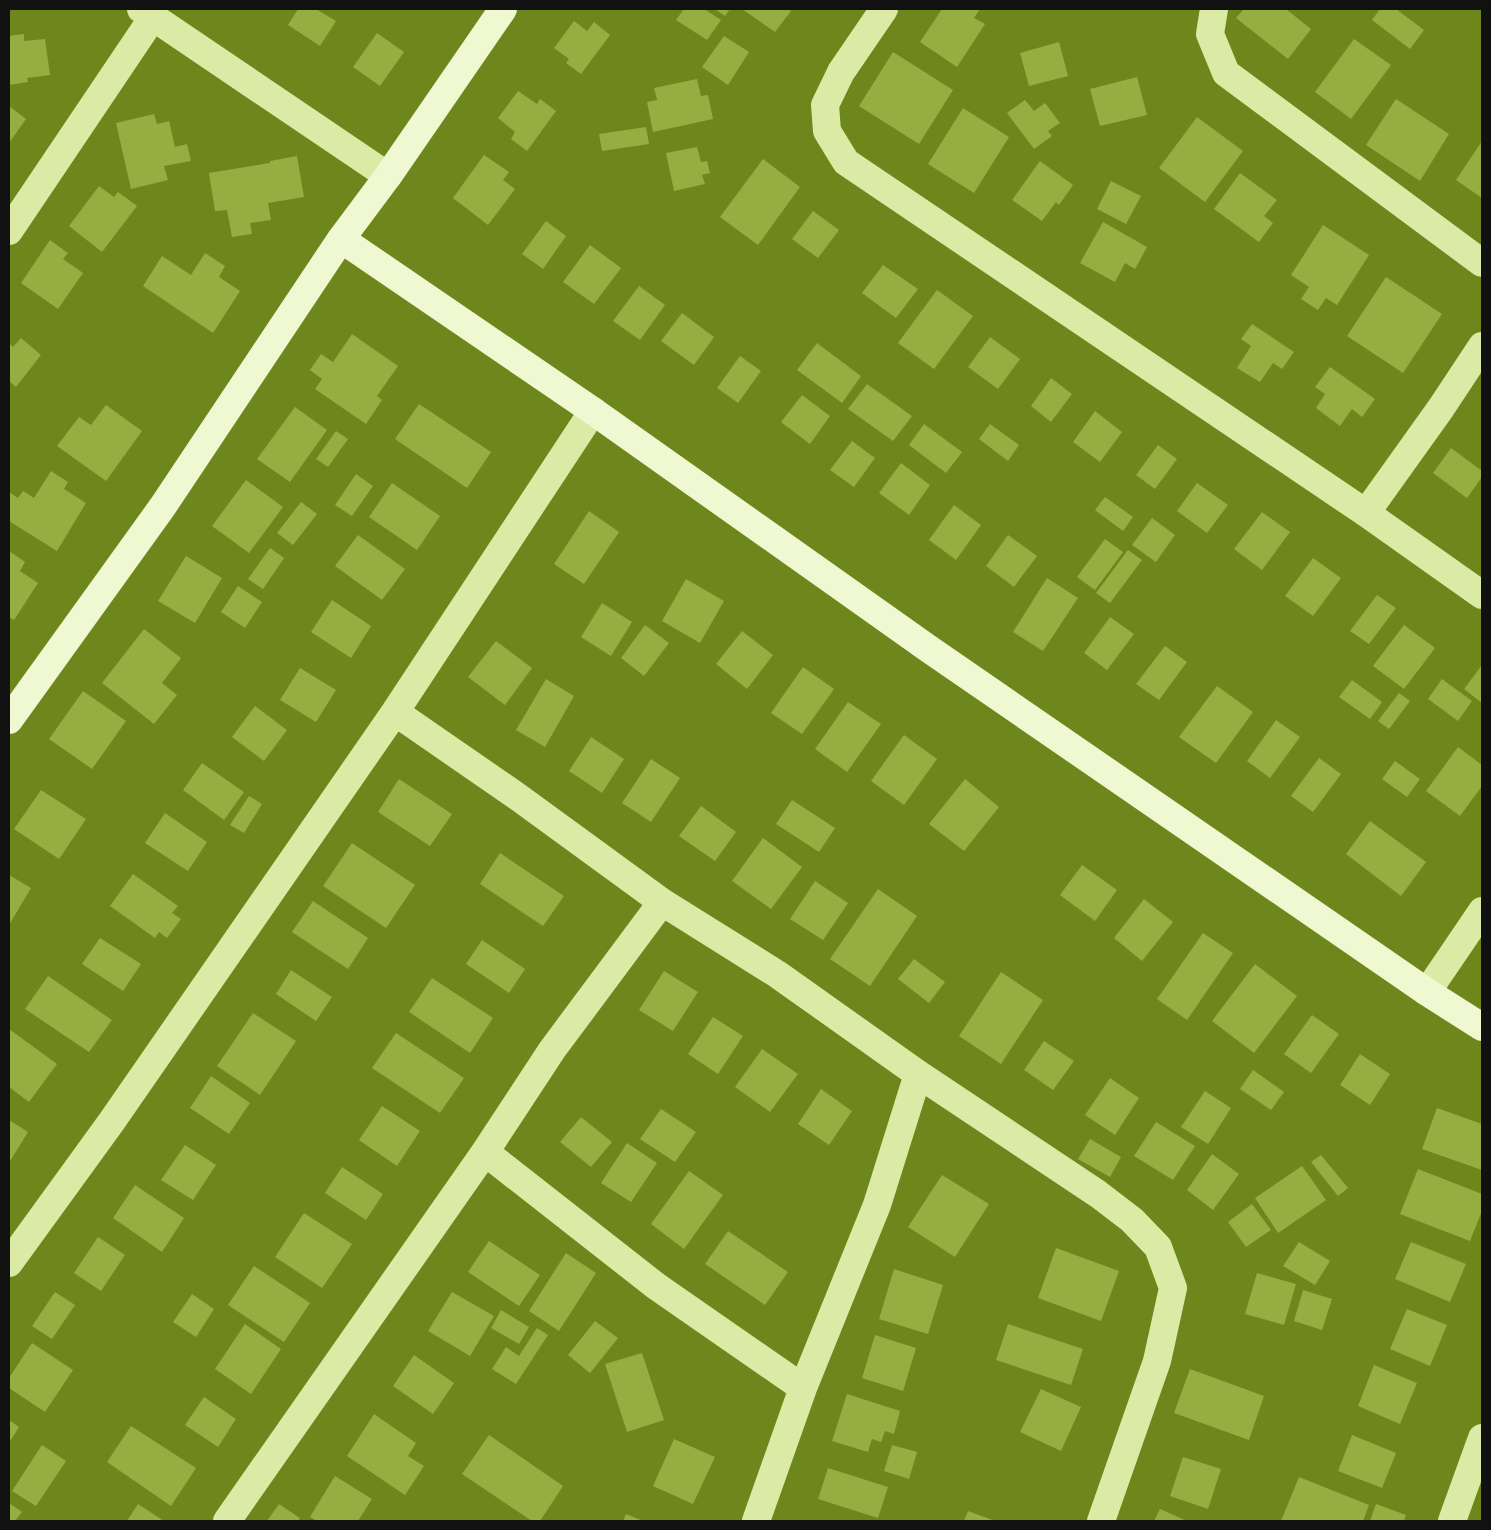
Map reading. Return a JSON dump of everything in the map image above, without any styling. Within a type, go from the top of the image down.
[{"type":"street","points":[[9,720],[163,506],[342,239],[388,176],[503,9]]},
{"type":"street","points":[[884,9],[841,72],[825,105],[827,131],[846,162],[1366,512],[1482,595]]},
{"type":"street","points":[[1214,9],[1210,34],[1226,73],[1482,263]]},
{"type":"street","points":[[9,230],[147,13],[388,176]]},
{"type":"street","points":[[342,239],[593,411],[921,643],[1426,992],[1482,1027]]},
{"type":"street","points":[[1366,512],[1441,408],[1482,346]]},
{"type":"street","points":[[9,1262],[112,1121],[395,712],[593,411]]},
{"type":"street","points":[[395,712],[518,797],[662,902],[777,974],[918,1074],[1098,1194],[1132,1220],[1158,1247],[1173,1288],[1157,1361],[1101,1521]]},
{"type":"street","points":[[227,1521],[485,1152],[552,1050],[662,902]]},
{"type":"street","points":[[1426,992],[1482,911]]},
{"type":"street","points":[[756,1521],[803,1388],[877,1206],[918,1074]]},
{"type":"street","points":[[485,1152],[656,1286],[803,1388]]},
{"type":"street","points":[[1452,1521],[1482,1438]]},
{"type":"building","points":[[298,9],[316,9],[336,21],[320,46],[288,25]]},
{"type":"building","points":[[684,9],[704,9],[721,20],[707,40],[676,20]]},
{"type":"building","points":[[715,9],[730,9],[725,16]]},
{"type":"building","points":[[742,9],[788,9],[791,11],[775,32]]},
{"type":"building","points":[[942,9],[980,9],[974,18],[985,24],[957,67],[920,42]]},
{"type":"building","points":[[1244,9],[1286,9],[1311,29],[1288,59],[1236,18]]},
{"type":"building","points":[[1380,9],[1396,9],[1424,30],[1410,49],[1372,20]]},
{"type":"building","points":[[574,21],[587,31],[594,22],[610,35],[581,74],[566,63],[569,59],[554,48]]},
{"type":"building","points":[[377,33],[404,52],[380,86],[353,67]]},
{"type":"building","points":[[24,34],[24,41],[45,39],[50,75],[27,78],[28,82],[9,85],[9,36]]},
{"type":"building","points":[[724,36],[749,52],[728,85],[702,67]]},
{"type":"building","points":[[1354,39],[1391,65],[1351,119],[1315,92]]},
{"type":"building","points":[[1059,42],[1068,76],[1029,86],[1020,53]]},
{"type":"building","points":[[893,52],[953,90],[919,144],[859,106]]},
{"type":"building","points":[[1137,77],[1147,115],[1100,126],[1090,89]]},
{"type":"building","points":[[697,79],[701,96],[708,95],[713,119],[653,132],[647,102],[657,100],[654,88]]},
{"type":"building","points":[[518,91],[537,104],[540,99],[556,111],[527,151],[511,139],[515,132],[498,118]]},
{"type":"building","points":[[1396,99],[1449,134],[1420,181],[1366,145]]},
{"type":"building","points":[[1025,100],[1034,111],[1045,103],[1060,123],[1048,131],[1052,136],[1034,149],[1007,113]]},
{"type":"building","points":[[9,106],[26,119],[9,143]]},
{"type":"building","points":[[963,108],[1009,137],[974,193],[928,164]]},
{"type":"building","points":[[154,114],[157,124],[169,121],[175,147],[187,144],[191,161],[164,166],[168,180],[131,189],[116,123]]},
{"type":"building","points":[[1197,117],[1243,151],[1205,202],[1159,168]]},
{"type":"building","points":[[646,127],[649,144],[602,151],[599,134]]},
{"type":"building","points":[[1482,141],[1482,198],[1456,180]]},
{"type":"building","points":[[697,147],[701,162],[707,161],[710,173],[702,175],[705,184],[674,191],[666,153]]},
{"type":"building","points":[[484,155],[509,172],[503,180],[515,189],[488,225],[453,198]]},
{"type":"building","points":[[297,156],[304,197],[268,203],[271,220],[250,223],[252,234],[232,237],[227,210],[215,211],[209,173],[270,163],[270,161]]},
{"type":"building","points":[[763,159],[800,187],[758,245],[720,217]]},
{"type":"building","points":[[1040,161],[1073,185],[1059,205],[1056,202],[1042,221],[1012,200]]},
{"type":"building","points":[[1240,173],[1277,200],[1264,216],[1273,223],[1259,242],[1214,209]]},
{"type":"building","points":[[1111,181],[1141,196],[1126,224],[1097,209]]},
{"type":"building","points":[[99,186],[114,197],[118,192],[137,206],[102,252],[69,226]]},
{"type":"building","points":[[813,211],[839,230],[818,258],[792,239]]},
{"type":"building","points":[[546,221],[566,236],[543,269],[522,254]]},
{"type":"building","points":[[1103,222],[1147,247],[1135,269],[1125,263],[1115,282],[1080,263]]},
{"type":"building","points":[[1323,225],[1369,255],[1337,305],[1326,298],[1318,310],[1301,299],[1309,287],[1291,275]]},
{"type":"building","points":[[50,240],[68,253],[63,259],[83,273],[58,309],[21,283]]},
{"type":"building","points":[[590,245],[621,268],[594,304],[563,282]]},
{"type":"building","points":[[205,253],[225,266],[219,277],[240,291],[213,333],[143,286],[162,256],[191,275]]},
{"type":"building","points":[[883,265],[918,289],[896,318],[862,293]]},
{"type":"building","points":[[1386,277],[1442,314],[1403,373],[1347,336]]},
{"type":"building","points":[[639,286],[665,305],[640,340],[613,321]]},
{"type":"building","points":[[937,290],[973,316],[934,369],[898,343]]},
{"type":"building","points":[[682,313],[714,337],[694,365],[661,341]]},
{"type":"building","points":[[1252,324],[1294,352],[1282,369],[1273,363],[1260,382],[1237,368],[1251,346],[1241,339]]},
{"type":"building","points":[[352,334],[398,366],[377,396],[382,400],[366,424],[315,389],[322,379],[310,370],[321,354],[333,362]]},
{"type":"building","points":[[990,337],[1020,359],[998,389],[968,367]]},
{"type":"building","points":[[21,338],[41,355],[16,387],[9,381],[9,343],[13,347]]},
{"type":"building","points":[[817,343],[861,376],[842,403],[797,370]]},
{"type":"building","points":[[740,356],[761,371],[738,403],[717,388]]},
{"type":"building","points":[[1330,367],[1375,399],[1362,417],[1352,409],[1340,426],[1316,408],[1325,394],[1315,387]]},
{"type":"building","points":[[1051,378],[1072,394],[1051,422],[1031,406]]},
{"type":"building","points":[[867,384],[912,416],[893,441],[848,409]]},
{"type":"building","points":[[802,395],[830,416],[810,444],[781,422]]},
{"type":"building","points":[[419,404],[491,452],[467,488],[395,439]]},
{"type":"building","points":[[106,405],[142,431],[106,481],[57,446],[79,417],[91,425]]},
{"type":"building","points":[[295,407],[327,430],[290,482],[257,459]]},
{"type":"building","points":[[1095,411],[1122,432],[1100,462],[1073,442]]},
{"type":"building","points":[[924,424],[962,452],[946,473],[909,445]]},
{"type":"building","points":[[990,424],[1019,445],[1008,461],[979,439]]},
{"type":"building","points":[[336,431],[348,439],[328,467],[316,459]]},
{"type":"building","points":[[852,441],[875,458],[854,487],[830,470]]},
{"type":"building","points":[[1158,445],[1177,459],[1155,489],[1136,475]]},
{"type":"building","points":[[1451,448],[1482,471],[1482,477],[1467,498],[1433,473]]},
{"type":"building","points":[[901,463],[930,485],[909,515],[879,493]]},
{"type":"building","points":[[51,471],[68,482],[64,489],[86,503],[57,551],[9,521],[9,492],[18,498],[23,491],[34,498]]},
{"type":"building","points":[[356,474],[373,486],[352,516],[335,505]]},
{"type":"building","points":[[246,480],[283,507],[249,553],[212,526]]},
{"type":"building","points":[[392,483],[440,516],[417,550],[369,517]]},
{"type":"building","points":[[1197,483],[1228,505],[1207,533],[1177,511]]},
{"type":"building","points":[[1105,497],[1133,517],[1123,531],[1095,510]]},
{"type":"building","points":[[301,502],[317,514],[293,545],[277,533]]},
{"type":"building","points":[[954,505],[981,525],[956,560],[929,540]]},
{"type":"building","points":[[589,511],[619,532],[584,584],[554,564]]},
{"type":"building","points":[[1262,512],[1290,532],[1262,570],[1234,549]]},
{"type":"building","points":[[1152,518],[1175,535],[1156,562],[1132,545]]},
{"type":"building","points":[[358,535],[405,569],[382,600],[335,566]]},
{"type":"building","points":[[1008,535],[1037,556],[1014,587],[986,566]]},
{"type":"building","points":[[1105,539],[1123,552],[1095,590],[1077,577]]},
{"type":"building","points":[[270,548],[284,558],[263,589],[248,579]]},
{"type":"building","points":[[1128,550],[1142,560],[1110,603],[1096,593]]},
{"type":"building","points":[[9,551],[25,562],[20,571],[38,583],[14,620],[9,617]]},
{"type":"building","points":[[186,556],[222,578],[195,623],[158,601]]},
{"type":"building","points":[[1313,558],[1341,578],[1313,616],[1285,596]]},
{"type":"building","points":[[1047,578],[1078,598],[1043,651],[1013,632]]},
{"type":"building","points":[[686,579],[724,601],[700,643],[662,621]]},
{"type":"building","points":[[238,586],[262,602],[245,628],[221,612]]},
{"type":"building","points":[[1377,595],[1396,608],[1369,644],[1350,631]]},
{"type":"building","points":[[332,600],[371,626],[351,658],[311,632]]},
{"type":"building","points":[[602,603],[632,622],[611,656],[581,637]]},
{"type":"building","points":[[1110,617],[1134,634],[1107,670],[1084,653]]},
{"type":"building","points":[[645,625],[669,643],[644,676],[621,658]]},
{"type":"building","points":[[1404,625],[1435,648],[1404,689],[1373,666]]},
{"type":"building","points":[[144,629],[181,658],[162,683],[177,695],[154,724],[102,683]]},
{"type":"building","points":[[742,631],[773,655],[747,689],[716,664]]},
{"type":"building","points":[[496,641],[532,668],[505,705],[468,677]]},
{"type":"building","points":[[1165,646],[1187,662],[1159,700],[1136,684]]},
{"type":"building","points":[[1482,665],[1482,703],[1464,689]]},
{"type":"building","points":[[803,667],[834,689],[802,734],[771,713]]},
{"type":"building","points":[[300,668],[336,690],[316,722],[280,700]]},
{"type":"building","points":[[546,679],[574,696],[545,747],[516,730]]},
{"type":"building","points":[[1442,679],[1472,701],[1458,721],[1428,699]]},
{"type":"building","points":[[1352,680],[1382,702],[1370,719],[1339,697]]},
{"type":"building","points":[[1217,686],[1253,712],[1216,763],[1179,737]]},
{"type":"building","points":[[83,691],[126,721],[92,769],[49,739]]},
{"type":"building","points":[[1399,693],[1410,701],[1389,729],[1378,721]]},
{"type":"building","points":[[848,702],[881,724],[847,772],[815,749]]},
{"type":"building","points":[[255,706],[287,730],[264,761],[232,737]]},
{"type":"building","points":[[1276,720],[1300,737],[1270,778],[1247,761]]},
{"type":"building","points":[[904,735],[937,759],[904,805],[871,781]]},
{"type":"building","points":[[591,737],[624,759],[602,793],[569,771]]},
{"type":"building","points":[[1458,747],[1482,765],[1482,786],[1460,816],[1426,791]]},
{"type":"building","points":[[1319,758],[1341,774],[1313,812],[1291,796]]},
{"type":"building","points":[[651,759],[680,778],[651,822],[622,803]]},
{"type":"building","points":[[1395,761],[1420,779],[1407,797],[1382,779]]},
{"type":"building","points":[[202,763],[244,792],[224,820],[183,790]]},
{"type":"building","points":[[399,779],[452,814],[430,846],[378,812]]},
{"type":"building","points":[[965,779],[999,807],[964,851],[929,824]]},
{"type":"building","points":[[41,790],[86,819],[59,859],[14,829]]},
{"type":"building","points":[[249,796],[262,804],[244,833],[230,825]]},
{"type":"building","points":[[792,800],[835,828],[819,852],[776,824]]},
{"type":"building","points":[[701,806],[736,832],[715,861],[679,836]]},
{"type":"building","points":[[165,813],[207,842],[188,871],[145,843]]},
{"type":"building","points":[[1370,821],[1426,862],[1401,896],[1346,854]]},
{"type":"building","points":[[763,838],[802,867],[771,909],[732,881]]},
{"type":"building","points":[[352,843],[415,885],[386,928],[323,886]]},
{"type":"building","points":[[500,853],[564,896],[543,926],[480,884]]},
{"type":"building","points":[[1082,865],[1117,890],[1095,921],[1060,895]]},
{"type":"building","points":[[133,874],[178,906],[172,913],[181,919],[167,938],[159,932],[155,938],[110,906]]},
{"type":"building","points":[[9,875],[31,888],[9,925]]},
{"type":"building","points":[[815,881],[848,903],[823,940],[790,919]]},
{"type":"building","points":[[878,889],[917,916],[870,986],[830,959]]},
{"type":"building","points":[[1144,899],[1173,922],[1142,961],[1114,938]]},
{"type":"building","points":[[313,901],[368,938],[348,969],[292,932]]},
{"type":"building","points":[[1203,933],[1233,953],[1187,1020],[1157,999]]},
{"type":"building","points":[[100,938],[141,964],[123,991],[82,964]]},
{"type":"building","points":[[482,940],[525,969],[509,993],[466,964]]},
{"type":"building","points":[[914,959],[945,982],[929,1003],[898,979]]},
{"type":"building","points":[[1255,964],[1297,996],[1254,1053],[1212,1021]]},
{"type":"building","points":[[291,970],[332,997],[316,1021],[276,994]]},
{"type":"building","points":[[664,971],[698,992],[673,1031],[639,1010]]},
{"type":"building","points":[[1001,972],[1043,1000],[1001,1064],[959,1036]]},
{"type":"building","points":[[48,976],[112,1020],[89,1052],[25,1009]]},
{"type":"building","points":[[432,978],[493,1018],[470,1053],[409,1012]]},
{"type":"building","points":[[253,1013],[296,1041],[260,1095],[217,1066]]},
{"type":"building","points":[[1312,1015],[1339,1034],[1311,1073],[1284,1054]]},
{"type":"building","points":[[713,1017],[743,1036],[718,1074],[688,1054]]},
{"type":"building","points":[[9,1029],[57,1064],[29,1102],[9,1087]]},
{"type":"building","points":[[396,1033],[464,1078],[440,1113],[372,1068]]},
{"type":"building","points":[[1044,1041],[1074,1061],[1053,1090],[1024,1070]]},
{"type":"building","points":[[762,1049],[798,1074],[770,1112],[735,1087]]},
{"type":"building","points":[[1360,1054],[1390,1074],[1370,1105],[1340,1085]]},
{"type":"building","points":[[1253,1070],[1284,1092],[1271,1110],[1240,1089]]},
{"type":"building","points":[[211,1076],[250,1103],[229,1134],[190,1108]]},
{"type":"building","points":[[1110,1078],[1139,1098],[1115,1135],[1085,1115]]},
{"type":"building","points":[[821,1089],[852,1111],[829,1145],[798,1124]]},
{"type":"building","points":[[1205,1091],[1231,1108],[1208,1144],[1181,1127]]},
{"type":"building","points":[[382,1106],[420,1131],[397,1166],[359,1140]]},
{"type":"building","points":[[1437,1108],[1482,1124],[1482,1170],[1422,1149]]},
{"type":"building","points":[[661,1109],[696,1132],[675,1162],[640,1139]]},
{"type":"building","points":[[581,1117],[612,1142],[591,1167],[560,1142]]},
{"type":"building","points":[[9,1120],[28,1132],[9,1163]]},
{"type":"building","points":[[1156,1122],[1195,1146],[1173,1180],[1134,1156]]},
{"type":"building","points":[[1090,1139],[1121,1157],[1110,1177],[1078,1159]]},
{"type":"building","points":[[627,1143],[657,1163],[631,1202],[601,1183]]},
{"type":"building","points":[[185,1145],[216,1165],[193,1200],[161,1180]]},
{"type":"building","points":[[1212,1154],[1239,1174],[1213,1210],[1187,1190]]},
{"type":"building","points":[[1321,1155],[1348,1188],[1338,1196],[1311,1162]]},
{"type":"building","points":[[1302,1166],[1326,1200],[1278,1233],[1255,1198]]},
{"type":"building","points":[[342,1167],[383,1194],[366,1220],[325,1193]]},
{"type":"building","points":[[1418,1169],[1482,1194],[1482,1211],[1470,1241],[1400,1214]]},
{"type":"building","points":[[689,1171],[723,1195],[684,1249],[651,1224]]},
{"type":"building","points":[[942,1175],[989,1204],[955,1257],[908,1227]]},
{"type":"building","points":[[135,1185],[184,1218],[162,1252],[113,1218]]},
{"type":"building","points":[[1252,1204],[1271,1230],[1246,1247],[1228,1222]]},
{"type":"building","points":[[304,1213],[352,1244],[322,1288],[275,1257]]},
{"type":"building","points":[[728,1231],[788,1272],[765,1305],[705,1264]]},
{"type":"building","points":[[98,1237],[125,1255],[101,1291],[74,1273]]},
{"type":"building","points":[[489,1241],[540,1275],[519,1306],[468,1272]]},
{"type":"building","points":[[1299,1242],[1330,1261],[1315,1285],[1283,1266]]},
{"type":"building","points":[[1411,1242],[1466,1264],[1450,1302],[1395,1279]]},
{"type":"building","points":[[1056,1248],[1119,1271],[1101,1321],[1038,1298]]},
{"type":"building","points":[[566,1253],[596,1273],[559,1331],[529,1311]]},
{"type":"building","points":[[254,1266],[310,1303],[284,1342],[228,1305]]},
{"type":"building","points":[[894,1269],[943,1285],[928,1334],[879,1319]]},
{"type":"building","points":[[1257,1273],[1296,1284],[1284,1325],[1245,1314]]},
{"type":"building","points":[[1303,1290],[1332,1299],[1322,1330],[1294,1321]]},
{"type":"building","points":[[55,1292],[75,1305],[52,1339],[32,1326]]},
{"type":"building","points":[[452,1292],[494,1316],[470,1356],[428,1331]]},
{"type":"building","points":[[192,1294],[214,1309],[196,1337],[173,1322]]},
{"type":"building","points":[[1407,1309],[1447,1325],[1430,1366],[1390,1349]]},
{"type":"building","points":[[501,1310],[529,1327],[519,1344],[491,1328]]},
{"type":"building","points":[[595,1321],[618,1338],[590,1373],[568,1355]]},
{"type":"building","points":[[245,1324],[281,1349],[251,1394],[215,1369]]},
{"type":"building","points":[[1008,1324],[1083,1349],[1071,1385],[996,1360]]},
{"type":"building","points":[[537,1328],[548,1335],[516,1384],[492,1369],[506,1347],[519,1356]]},
{"type":"building","points":[[875,1335],[916,1348],[903,1391],[862,1378]]},
{"type":"building","points":[[32,1343],[73,1370],[45,1412],[9,1388],[9,1378]]},
{"type":"building","points":[[642,1353],[664,1420],[627,1432],[605,1364]]},
{"type":"building","points":[[414,1355],[454,1383],[433,1414],[393,1386]]},
{"type":"building","points":[[1374,1365],[1417,1383],[1400,1424],[1358,1406]]},
{"type":"building","points":[[1190,1369],[1264,1396],[1249,1440],[1174,1413]]},
{"type":"building","points":[[1041,1389],[1081,1407],[1061,1451],[1020,1432]]},
{"type":"building","points":[[847,1394],[900,1411],[894,1434],[885,1431],[881,1442],[872,1439],[868,1452],[832,1441]]},
{"type":"building","points":[[204,1397],[236,1419],[218,1447],[185,1425]]},
{"type":"building","points":[[374,1414],[416,1443],[408,1456],[424,1466],[405,1495],[347,1456]]},
{"type":"building","points":[[9,1420],[19,1427],[9,1443]]},
{"type":"building","points":[[131,1426],[196,1468],[171,1506],[107,1462]]},
{"type":"building","points":[[489,1435],[563,1486],[540,1521],[532,1521],[462,1474]]},
{"type":"building","points":[[1352,1435],[1396,1453],[1382,1488],[1338,1471]]},
{"type":"building","points":[[674,1439],[715,1457],[693,1504],[653,1486]]},
{"type":"building","points":[[42,1445],[66,1461],[36,1506],[12,1491]]},
{"type":"building","points":[[892,1445],[917,1452],[909,1479],[884,1471]]},
{"type":"building","points":[[1183,1457],[1221,1469],[1208,1509],[1170,1496]]},
{"type":"building","points":[[828,1468],[888,1487],[878,1518],[818,1499]]},
{"type":"building","points":[[335,1476],[372,1499],[358,1521],[317,1521],[310,1517]]},
{"type":"building","points":[[1299,1477],[1369,1505],[1363,1521],[1281,1521]]},
{"type":"building","points":[[9,1503],[22,1512],[15,1521],[9,1521]]},
{"type":"building","points":[[138,1504],[164,1521],[127,1521]]},
{"type":"building","points":[[279,1504],[300,1518],[298,1521],[267,1521]]},
{"type":"building","points":[[1376,1504],[1406,1515],[1404,1521],[1370,1521]]},
{"type":"building","points":[[1160,1509],[1187,1521],[1154,1521]]},
{"type":"building","points":[[968,1511],[995,1521],[964,1521]]},
{"type":"building","points":[[626,1514],[643,1521],[623,1521]]}]
